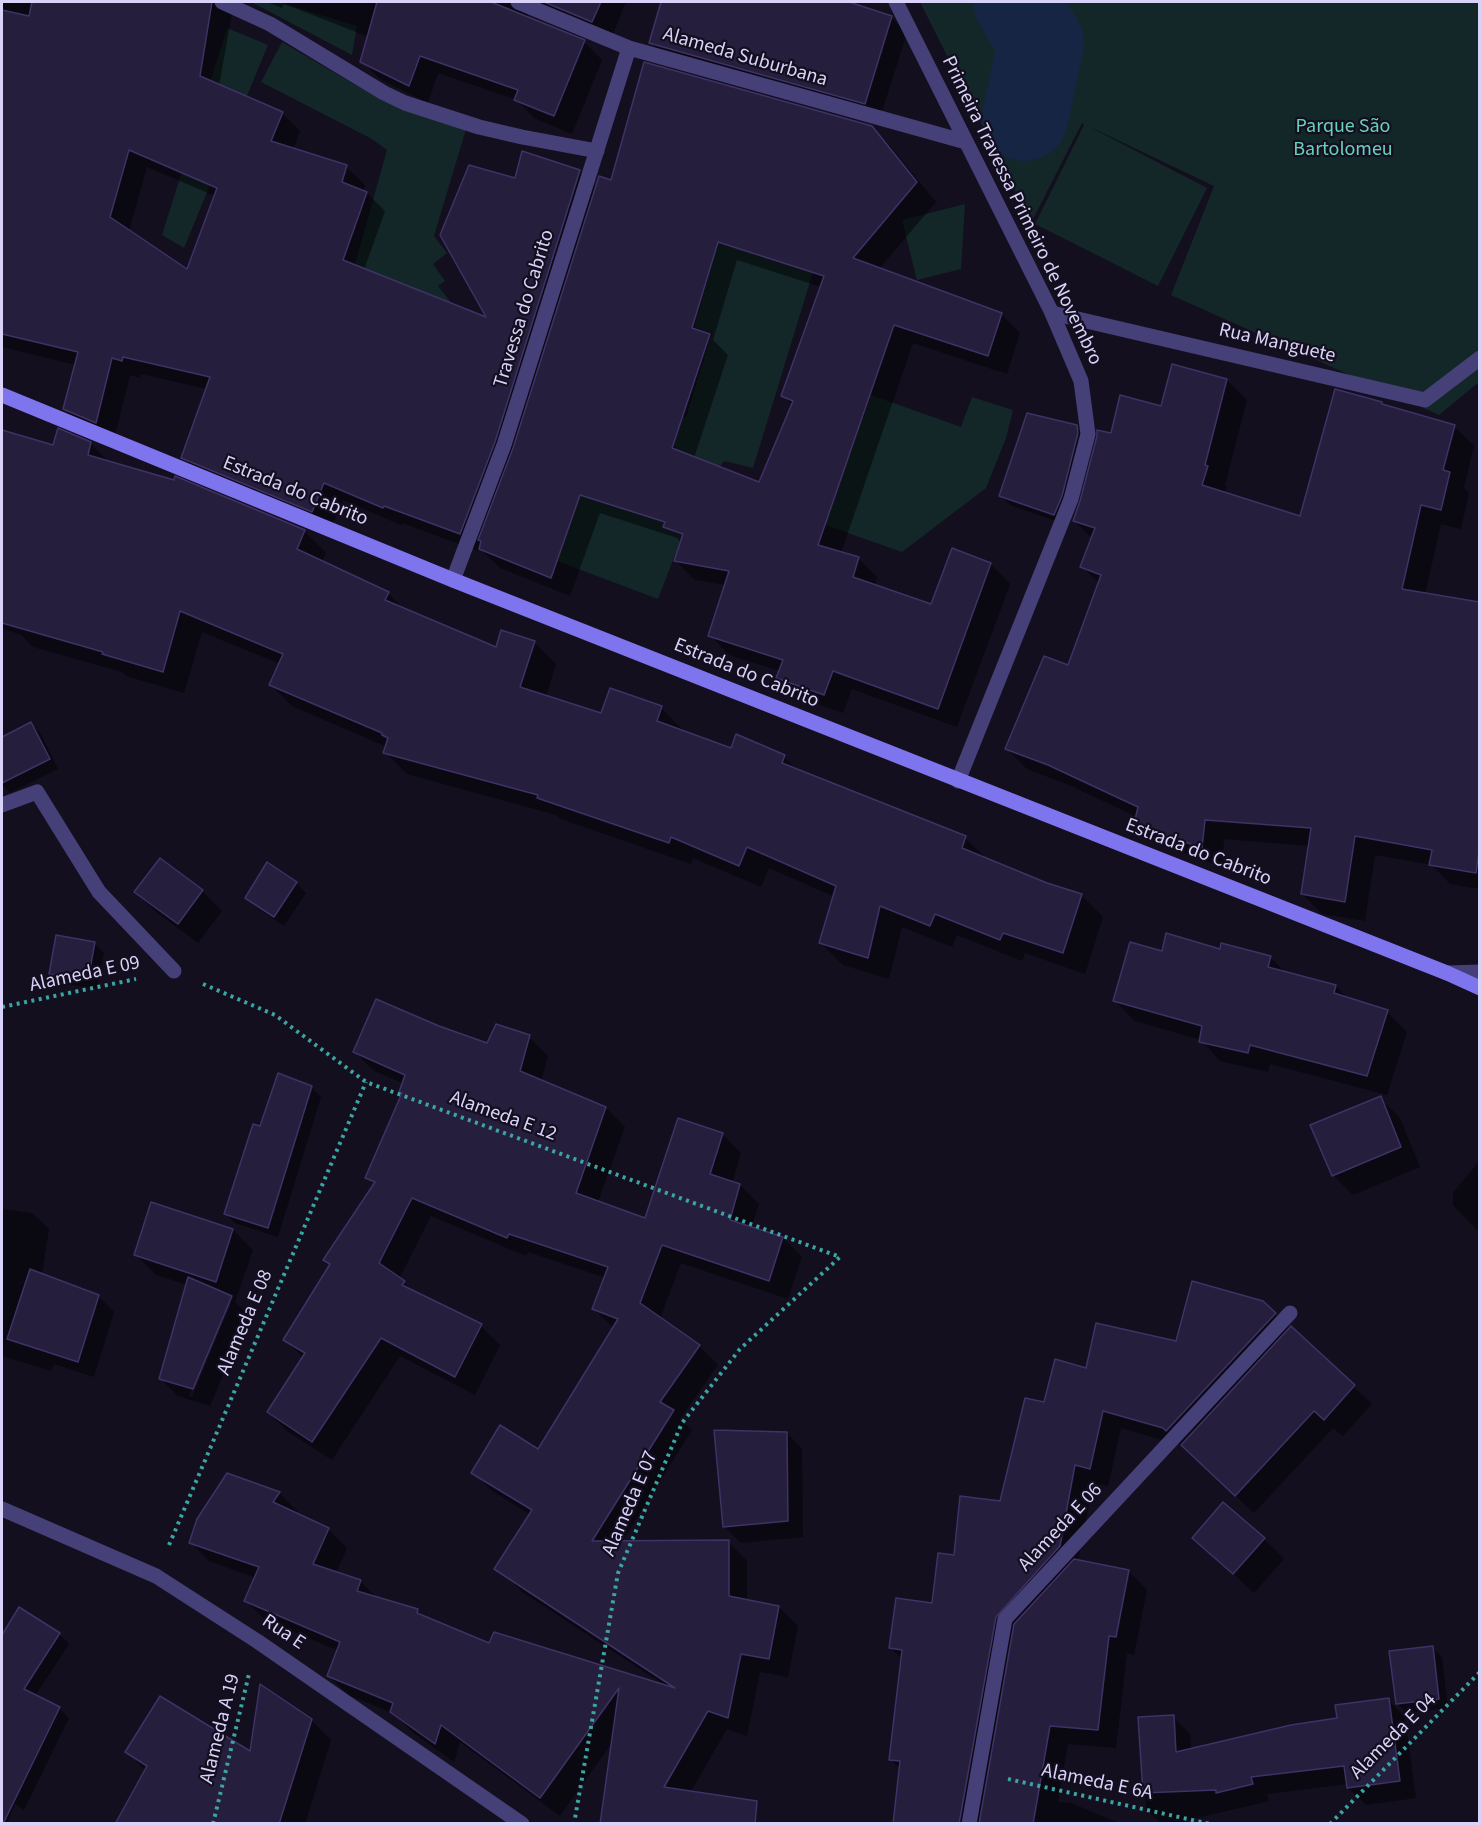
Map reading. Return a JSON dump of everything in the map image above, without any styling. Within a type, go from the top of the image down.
[{"type":"main road","name":"Estrada do Cabrito","points":[[2,395],[453,580],[1447,973]]},
{"type":"main road","points":[[1447,973],[1479,988]]},
{"type":"street","points":[[222,2],[270,24],[384,93],[405,103],[479,127],[597,151]]},
{"type":"street","name":"Alameda Suburbana","points":[[518,2],[629,48],[966,142]]},
{"type":"street","name":"Primeira Travessa Primeiro de Novembro","points":[[896,2],[1052,313],[1081,381],[1088,434],[1071,499],[958,781]]},
{"type":"street","name":"Travessa do Cabrito","points":[[453,580],[504,445],[629,48]]},
{"type":"street","name":"Rua Manguete","points":[[1052,313],[1425,400],[1479,358]]},
{"type":"street","points":[[2,805],[37,792],[99,892],[174,971]]},
{"type":"street","name":"Estrada do Cabrito","points":[[1447,973],[1479,972]]},
{"type":"street","name":"Alameda E 06","points":[[969,1824],[1005,1619],[1290,1313]]},
{"type":"street","name":"Rua E","points":[[2,1509],[156,1576],[257,1641],[522,1824]]},
{"type":"path","name":"Alameda E 09","points":[[2,1007],[174,971]]},
{"type":"path","name":"Alameda E 12","points":[[174,971],[275,1015],[366,1083],[840,1257]]},
{"type":"path","name":"Alameda E 08","points":[[156,1576],[366,1083]]},
{"type":"path","name":"Alameda E 07","points":[[574,1824],[618,1573],[682,1423],[740,1349],[840,1257]]},
{"type":"path","name":"Alameda A 19","points":[[213,1824],[257,1641]]},
{"type":"path","name":"Alameda E 04","points":[[1330,1824],[1479,1672]]},
{"type":"path","name":"Alameda E 6A","points":[[978,1772],[1210,1824]]},
{"type":"green space","points":[[251,2],[279,2],[357,26],[352,55]]},
{"type":"green space","name":"Parque São Bartolomeu","points":[[920,2],[1479,2],[1479,382],[1439,415],[1171,295],[1214,186],[1086,125],[1207,188],[1158,286],[1035,224],[1084,125],[1082,123],[1031,223]]},
{"type":"green space","points":[[227,28],[268,45],[184,248],[162,235]]},
{"type":"green space","points":[[282,42],[383,101],[467,126],[434,236],[447,253],[433,264],[445,281],[438,286],[453,305],[353,271],[387,150],[372,139],[261,82]]},
{"type":"green space","points":[[965,204],[961,269],[917,280],[902,220]]},
{"type":"green space","points":[[726,215],[813,272],[753,468],[724,461],[714,475],[666,441],[644,515],[665,522],[663,526],[683,534],[658,599],[557,561],[598,447],[656,408],[686,417],[712,333],[694,327]]},
{"type":"green space","points":[[871,395],[961,427],[972,397],[1013,410],[1006,438],[986,488],[902,552],[825,525]]},
{"type":"building","points":[[32,2],[212,2],[200,76],[283,112],[271,141],[347,165],[342,182],[367,192],[343,260],[486,317],[440,235],[469,165],[515,178],[522,151],[580,170],[495,442],[460,534],[384,506],[383,508],[324,483],[312,512],[181,458],[210,377],[123,357],[122,361],[112,358],[96,423],[63,409],[78,352],[2,334],[2,10],[29,16]],"holes":[[[129,150],[217,188],[187,269],[110,217]]]},
{"type":"building","points":[[377,2],[491,2],[585,40],[554,116],[514,100],[518,90],[420,56],[409,86],[360,62]]},
{"type":"building","points":[[544,2],[601,2],[592,22]]},
{"type":"building","points":[[661,2],[849,2],[892,16],[865,104],[649,43]]},
{"type":"building","points":[[644,62],[872,126],[917,182],[853,258],[1002,313],[988,356],[894,325],[818,545],[859,557],[853,577],[931,604],[952,548],[991,563],[938,709],[833,671],[824,695],[776,678],[783,660],[708,636],[729,571],[674,561],[683,534],[663,527],[665,522],[580,495],[551,578],[479,549],[481,541],[478,540],[513,448],[599,176],[611,180]],"holes":[[[718,242],[824,276],[781,396],[793,401],[759,482],[672,448],[710,334],[692,328]]]},
{"type":"building","points":[[1172,364],[1227,379],[1202,485],[1300,516],[1335,389],[1455,425],[1443,470],[1450,472],[1441,510],[1421,505],[1402,589],[1479,602],[1479,851],[1476,873],[1429,865],[1432,850],[1355,836],[1345,902],[1301,894],[1311,828],[1205,820],[1202,848],[1134,824],[1138,807],[1048,765],[1005,749],[1044,656],[1068,665],[1101,575],[1080,567],[1095,528],[1073,521],[1097,430],[1111,433],[1120,395],[1161,406]]},
{"type":"building","points":[[1027,413],[1077,425],[1078,433],[1062,496],[1054,515],[999,496]]},
{"type":"building","points":[[58,428],[91,442],[88,455],[174,480],[175,476],[305,530],[297,549],[389,592],[385,600],[496,647],[501,630],[535,641],[520,687],[601,713],[610,688],[662,706],[657,721],[731,748],[736,734],[785,755],[782,763],[966,836],[962,848],[1047,883],[1082,894],[1063,953],[1003,933],[1000,940],[935,914],[930,926],[880,906],[868,958],[819,943],[836,886],[747,847],[739,866],[671,837],[669,843],[537,798],[538,795],[383,753],[388,738],[382,733],[269,685],[283,654],[180,611],[163,672],[2,623],[2,430],[53,445]]},
{"type":"building","points":[[31,722],[50,759],[2,783],[2,737]]},
{"type":"building","points":[[160,858],[203,890],[178,924],[134,892]]},
{"type":"building","points":[[267,862],[297,882],[274,917],[245,898]]},
{"type":"building","points":[[1166,933],[1220,949],[1221,943],[1271,956],[1268,967],[1336,985],[1334,993],[1388,1010],[1367,1076],[1250,1045],[1248,1053],[1199,1042],[1202,1026],[1113,1001],[1130,942],[1162,951]]},
{"type":"building","points":[[56,935],[95,942],[88,980],[49,974]]},
{"type":"building","points":[[376,999],[439,1026],[487,1043],[496,1024],[530,1035],[520,1071],[606,1107],[576,1193],[645,1218],[678,1118],[723,1133],[710,1174],[740,1184],[730,1220],[783,1237],[769,1281],[662,1245],[640,1303],[700,1345],[660,1402],[674,1410],[592,1541],[729,1540],[729,1596],[779,1606],[769,1659],[741,1654],[728,1718],[708,1711],[664,1787],[757,1801],[755,1824],[600,1824],[619,1688],[540,1798],[441,1725],[435,1744],[390,1712],[393,1703],[327,1676],[340,1642],[244,1601],[259,1567],[189,1543],[197,1519],[227,1473],[280,1492],[273,1502],[329,1528],[313,1564],[361,1580],[357,1591],[418,1609],[417,1613],[489,1643],[494,1632],[675,1688],[494,1569],[532,1510],[471,1473],[500,1425],[538,1449],[618,1319],[592,1309],[608,1267],[509,1234],[507,1238],[412,1198],[379,1263],[405,1281],[402,1285],[482,1324],[455,1377],[381,1338],[312,1442],[267,1412],[305,1353],[283,1340],[330,1264],[323,1260],[375,1182],[365,1178],[402,1093],[399,1092],[405,1075],[353,1052]]},
{"type":"building","points":[[278,1073],[312,1086],[268,1228],[224,1214],[253,1124],[260,1126]]},
{"type":"building","points":[[1381,1096],[1401,1147],[1332,1176],[1310,1125]]},
{"type":"building","points":[[151,1202],[233,1229],[216,1282],[134,1255]]},
{"type":"building","points":[[30,1269],[99,1295],[78,1362],[7,1339]]},
{"type":"building","points":[[188,1277],[232,1296],[193,1389],[159,1379]]},
{"type":"building","points":[[1192,1281],[1263,1301],[1276,1313],[1166,1431],[1163,1428],[1103,1411],[1090,1469],[1075,1465],[1060,1546],[996,1617],[959,1824],[893,1824],[900,1761],[889,1760],[902,1650],[889,1648],[896,1598],[932,1603],[938,1553],[954,1555],[960,1496],[1000,1501],[1025,1398],[1044,1402],[1055,1359],[1086,1368],[1096,1323],[1176,1341]]},
{"type":"building","points":[[1291,1326],[1355,1385],[1324,1420],[1314,1411],[1235,1496],[1181,1445]]},
{"type":"building","points":[[714,1430],[787,1432],[788,1521],[723,1527]]},
{"type":"building","points":[[1223,1502],[1265,1538],[1233,1574],[1192,1538]]},
{"type":"building","points":[[1074,1559],[1129,1570],[1116,1637],[1109,1636],[1098,1730],[1050,1726],[1033,1824],[979,1824],[1014,1624]]},
{"type":"building","points":[[19,1607],[60,1633],[24,1689],[60,1707],[2,1824],[2,1635]]},
{"type":"building","points":[[1433,1646],[1439,1699],[1396,1704],[1389,1651]]},
{"type":"building","points":[[260,1684],[312,1719],[279,1824],[115,1824],[147,1766],[125,1752],[160,1696],[250,1751]]},
{"type":"building","points":[[1389,1698],[1400,1781],[1347,1788],[1344,1766],[1251,1777],[1253,1784],[1216,1793],[1216,1790],[1143,1793],[1138,1717],[1174,1715],[1176,1752],[1291,1725],[1337,1718],[1335,1705]]},
{"type":"waterway","points":[[1016,2],[1041,43],[1025,118]]}]
